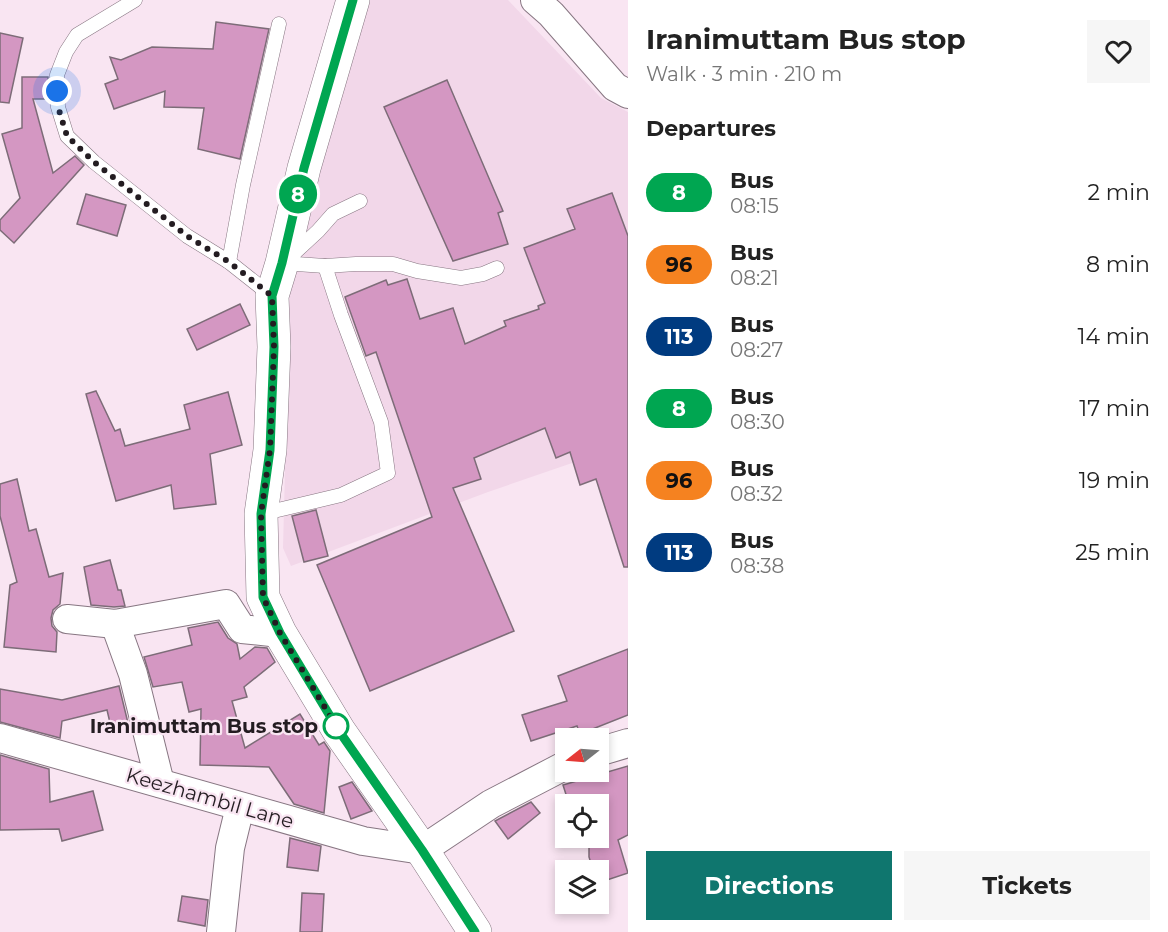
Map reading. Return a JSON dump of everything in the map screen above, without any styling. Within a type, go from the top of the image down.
[{"type":"street","points":[[353,0],[304,168],[272,296],[274,347],[270,450],[261,514],[263,597],[280,633],[339,731],[422,850],[475,932]]},
{"type":"street","points":[[535,0],[615,87],[628,94]]},
{"type":"street","points":[[67,619],[115,624],[226,604],[242,629],[280,633]]},
{"type":"street","points":[[115,624],[133,675],[160,783]]},
{"type":"street","name":"Keezhambil Lane","points":[[0,738],[363,841],[422,850]]},
{"type":"street","points":[[609,749],[628,743]]},
{"type":"street","points":[[422,850],[491,804],[555,771]]},
{"type":"street","points":[[221,932],[230,848],[240,807]]},
{"type":"lane","points":[[135,0],[77,35],[66,52],[57,75],[58,107],[67,136],[94,162],[177,228],[229,262],[272,296]]},
{"type":"lane","points":[[229,262],[243,185],[279,24]]},
{"type":"lane","points":[[282,263],[318,231],[333,214],[360,201]]},
{"type":"lane","points":[[282,263],[325,266],[393,264],[417,271],[461,278],[483,274],[497,268]]},
{"type":"lane","points":[[261,514],[341,495],[388,473],[381,422],[325,266]]},
{"type":"shaded area","points":[[366,0],[508,0],[601,98],[628,112],[628,437],[575,462],[291,566],[283,548],[290,281]]},
{"type":"building","points":[[216,22],[269,29],[240,159],[198,149],[204,108],[164,107],[165,91],[114,109],[105,84],[118,79],[110,57],[121,60],[152,47],[213,49]]},
{"type":"building","points":[[0,33],[23,38],[9,103],[0,102]]},
{"type":"building","points":[[22,77],[48,77],[49,99],[33,99],[53,173],[75,156],[84,165],[14,243],[0,230],[0,220],[20,198],[2,134],[22,128]]},
{"type":"building","points":[[447,80],[503,211],[498,213],[508,244],[453,261],[384,107]]},
{"type":"building","points":[[612,193],[628,236],[628,567],[624,567],[596,479],[580,485],[570,452],[556,458],[545,428],[474,458],[481,479],[453,488],[514,631],[370,691],[317,565],[432,517],[376,352],[366,356],[345,297],[386,280],[388,285],[407,279],[420,319],[453,308],[465,344],[506,326],[504,321],[539,309],[538,306],[545,303],[524,248],[575,229],[567,209]]},
{"type":"building","points":[[86,194],[126,205],[117,236],[77,224]]},
{"type":"building","points":[[240,304],[250,325],[197,350],[187,329]]},
{"type":"building","points":[[96,391],[115,431],[120,429],[125,446],[190,429],[184,405],[228,392],[242,445],[210,454],[216,504],[174,509],[171,485],[116,501],[86,394]]},
{"type":"building","points":[[17,479],[29,531],[36,529],[49,577],[63,573],[60,604],[53,610],[51,618],[52,626],[57,632],[56,652],[4,647],[10,585],[17,582],[0,516],[0,484]]},
{"type":"building","points":[[316,510],[328,556],[304,562],[292,516]]},
{"type":"building","points":[[110,560],[125,606],[91,605],[84,567]]},
{"type":"building","points":[[218,622],[228,638],[237,644],[240,659],[255,647],[267,648],[275,662],[244,687],[247,697],[232,701],[245,748],[300,714],[319,745],[324,742],[330,751],[324,813],[294,804],[269,767],[200,765],[201,709],[189,712],[182,682],[153,687],[144,657],[192,645],[188,628]]},
{"type":"building","points":[[628,649],[628,715],[595,728],[578,728],[577,726],[555,728],[555,733],[531,741],[522,715],[567,701],[558,676]]},
{"type":"building","points":[[119,686],[128,723],[111,727],[107,710],[62,721],[60,738],[0,722],[0,689],[62,700]]},
{"type":"building","points":[[0,755],[49,769],[50,802],[93,791],[103,830],[62,841],[59,829],[0,830]]},
{"type":"building","points":[[628,766],[628,835],[618,840],[628,873],[609,879],[609,860],[590,860],[589,848],[609,848],[609,794],[566,794],[563,785],[573,782],[609,782],[609,772]]},
{"type":"building","points":[[352,782],[372,811],[351,819],[339,787]]},
{"type":"building","points":[[531,802],[540,813],[508,839],[495,821]]},
{"type":"building","points":[[290,838],[321,846],[318,871],[287,867]]},
{"type":"building","points":[[302,893],[324,894],[322,932],[300,932]]},
{"type":"building","points":[[182,896],[208,900],[205,926],[178,921]]},
{"type":"bus line","name":"8","points":[[353,0],[304,168],[272,296],[274,347],[270,450],[261,514],[263,597],[280,633],[339,731],[422,850],[475,932]]},
{"type":"place","name":"Iranimuttam Bus stop","points":[[336,726]]},
{"type":"route","points":[[57,91],[58,107],[67,136],[94,162],[187,236],[229,262],[272,296],[274,347],[270,450],[261,514],[263,597],[280,633],[339,731],[336,726]]}]
